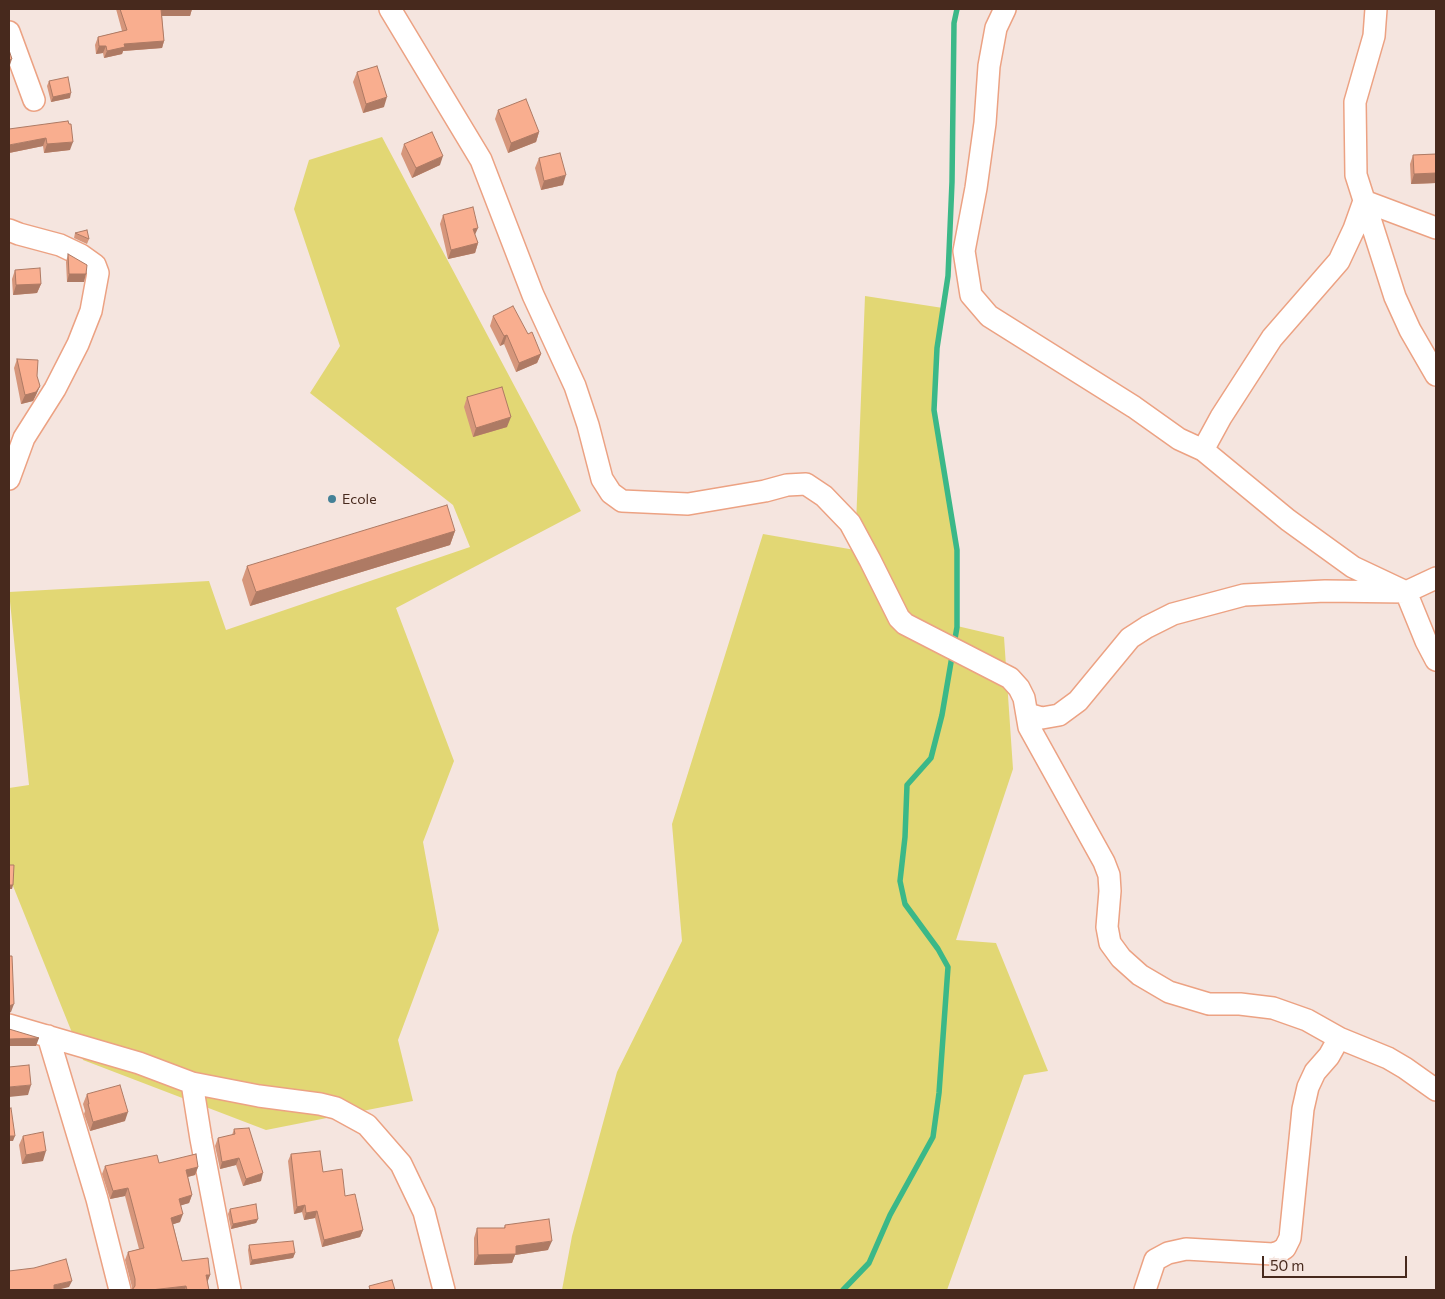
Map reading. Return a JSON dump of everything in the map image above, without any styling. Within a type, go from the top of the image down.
[{"type":"street","points":[[390,9],[481,160],[533,296],[575,386],[602,479],[611,493],[622,501],[688,504],[765,491],[787,485],[806,484],[824,496],[850,523],[899,618],[905,624],[1010,678],[1019,688],[1024,698],[1030,727],[1104,862],[1109,875],[1110,891],[1107,927],[1110,943],[1121,958],[1140,975],[1169,992],[1210,1004],[1240,1004],[1273,1008],[1307,1020],[1339,1038],[1388,1058],[1436,1090]]},
{"type":"street","points":[[1005,9],[996,28],[989,66],[985,123],[976,188],[964,251],[971,294],[989,316],[1134,407],[1179,439],[1204,450],[1288,520],[1353,567],[1406,592],[1436,660]]},
{"type":"street","points":[[1376,9],[1374,36],[1355,102],[1356,175],[1396,297],[1410,330],[1436,375]]},
{"type":"street","points":[[9,32],[34,100]]},
{"type":"street","points":[[1204,450],[1221,417],[1272,338],[1340,261],[1364,201]]},
{"type":"street","points":[[1364,201],[1436,228]]},
{"type":"street","points":[[9,230],[60,245],[81,255],[95,265],[98,273],[91,311],[78,344],[55,389],[24,438],[9,479]]},
{"type":"street","points":[[1028,714],[1042,718],[1059,715],[1078,700],[1130,638],[1146,626],[1173,614],[1244,595],[1325,590],[1406,592],[1436,578]]},
{"type":"street","points":[[9,1025],[139,1063],[192,1083],[336,1108],[368,1125],[401,1164],[424,1212],[444,1290]]},
{"type":"street","points":[[48,1036],[97,1199],[120,1290]]},
{"type":"street","points":[[1145,1290],[1155,1260],[1168,1253],[1186,1249],[1273,1254],[1285,1248],[1290,1238],[1303,1109],[1308,1087],[1339,1038]]},
{"type":"street","points":[[192,1083],[230,1290]]},
{"type":"shaded area","points":[[382,137],[581,511],[396,608],[454,761],[423,842],[439,930],[398,1040],[413,1101],[266,1130],[83,1060],[9,876],[9,788],[29,785],[9,592],[209,581],[226,630],[470,547],[453,505],[310,393],[340,346],[294,209],[309,160]]},
{"type":"shaded area","points":[[865,296],[943,308],[937,348],[934,410],[957,550],[957,626],[1004,637],[1013,769],[956,940],[996,943],[1048,1071],[1024,1075],[947,1290],[562,1290],[572,1236],[617,1072],[682,941],[672,824],[763,534],[855,550]]},
{"type":"building","points":[[120,9],[161,9],[164,41],[124,44],[125,47],[107,51],[106,46],[99,46],[98,37],[127,30]]},
{"type":"building","points":[[377,66],[387,97],[366,104],[357,72]]},
{"type":"building","points":[[68,77],[71,93],[53,97],[49,81]]},
{"type":"building","points":[[526,99],[539,132],[511,143],[498,110]]},
{"type":"building","points":[[68,121],[71,124],[73,142],[47,144],[46,138],[9,145],[9,129]]},
{"type":"building","points":[[432,132],[443,156],[416,168],[404,144]]},
{"type":"building","points":[[560,153],[566,175],[544,181],[539,158]]},
{"type":"building","points":[[1436,154],[1436,173],[1414,174],[1413,155]]},
{"type":"building","points":[[473,207],[478,228],[473,229],[478,243],[451,250],[443,215]]},
{"type":"building","points":[[87,230],[89,239],[75,233]]},
{"type":"building","points":[[68,254],[87,265],[86,274],[69,274]]},
{"type":"building","points":[[40,268],[41,284],[16,285],[15,270]]},
{"type":"building","points":[[513,306],[528,334],[532,332],[541,354],[519,363],[507,335],[504,336],[493,316]]},
{"type":"building","points":[[17,359],[38,360],[37,376],[40,386],[36,392],[25,395]]},
{"type":"building","points":[[502,387],[511,417],[476,428],[467,397]]},
{"type":"building","points":[[447,505],[455,531],[256,592],[247,566]]},
{"type":"building","points":[[9,865],[14,865],[13,885],[9,885]]},
{"type":"building","points":[[9,956],[12,956],[14,1004],[9,1006]]},
{"type":"building","points":[[9,1029],[39,1038],[9,1039]]},
{"type":"building","points":[[29,1065],[31,1085],[9,1087],[9,1067]]},
{"type":"building","points":[[120,1085],[128,1112],[93,1122],[87,1094]]},
{"type":"building","points":[[11,1108],[15,1136],[9,1136],[9,1109]]},
{"type":"building","points":[[249,1128],[263,1173],[246,1179],[239,1158],[222,1162],[218,1138],[235,1134],[234,1129]]},
{"type":"building","points":[[43,1132],[46,1151],[26,1155],[23,1136]]},
{"type":"building","points":[[320,1151],[323,1172],[342,1169],[345,1196],[355,1194],[363,1230],[324,1240],[317,1211],[306,1213],[305,1205],[297,1207],[291,1154]]},
{"type":"building","points":[[196,1154],[198,1167],[186,1170],[192,1195],[179,1199],[183,1214],[171,1218],[182,1261],[208,1258],[210,1275],[206,1275],[209,1290],[187,1290],[186,1286],[132,1290],[135,1286],[135,1279],[128,1252],[144,1248],[128,1188],[113,1191],[105,1166],[157,1155],[159,1163]]},
{"type":"building","points":[[256,1204],[258,1219],[233,1224],[230,1209]]},
{"type":"building","points":[[549,1219],[552,1241],[516,1246],[516,1254],[478,1255],[477,1228],[505,1228],[505,1225]]},
{"type":"building","points":[[293,1241],[295,1253],[252,1260],[249,1245]]},
{"type":"building","points":[[66,1259],[72,1281],[54,1285],[54,1290],[9,1290],[9,1271],[34,1268]]},
{"type":"building","points":[[392,1280],[395,1290],[370,1290],[369,1286]]},
{"type":"waterway","points":[[843,1290],[869,1263],[890,1215],[933,1137],[939,1093],[948,967],[938,949],[905,904],[900,881],[905,837],[907,785],[931,758],[942,715],[957,627],[957,550],[934,410],[937,348],[948,276],[952,182],[954,23],[957,9]]},
{"type":"place","name":"Ecole","points":[[332,499]]}]
